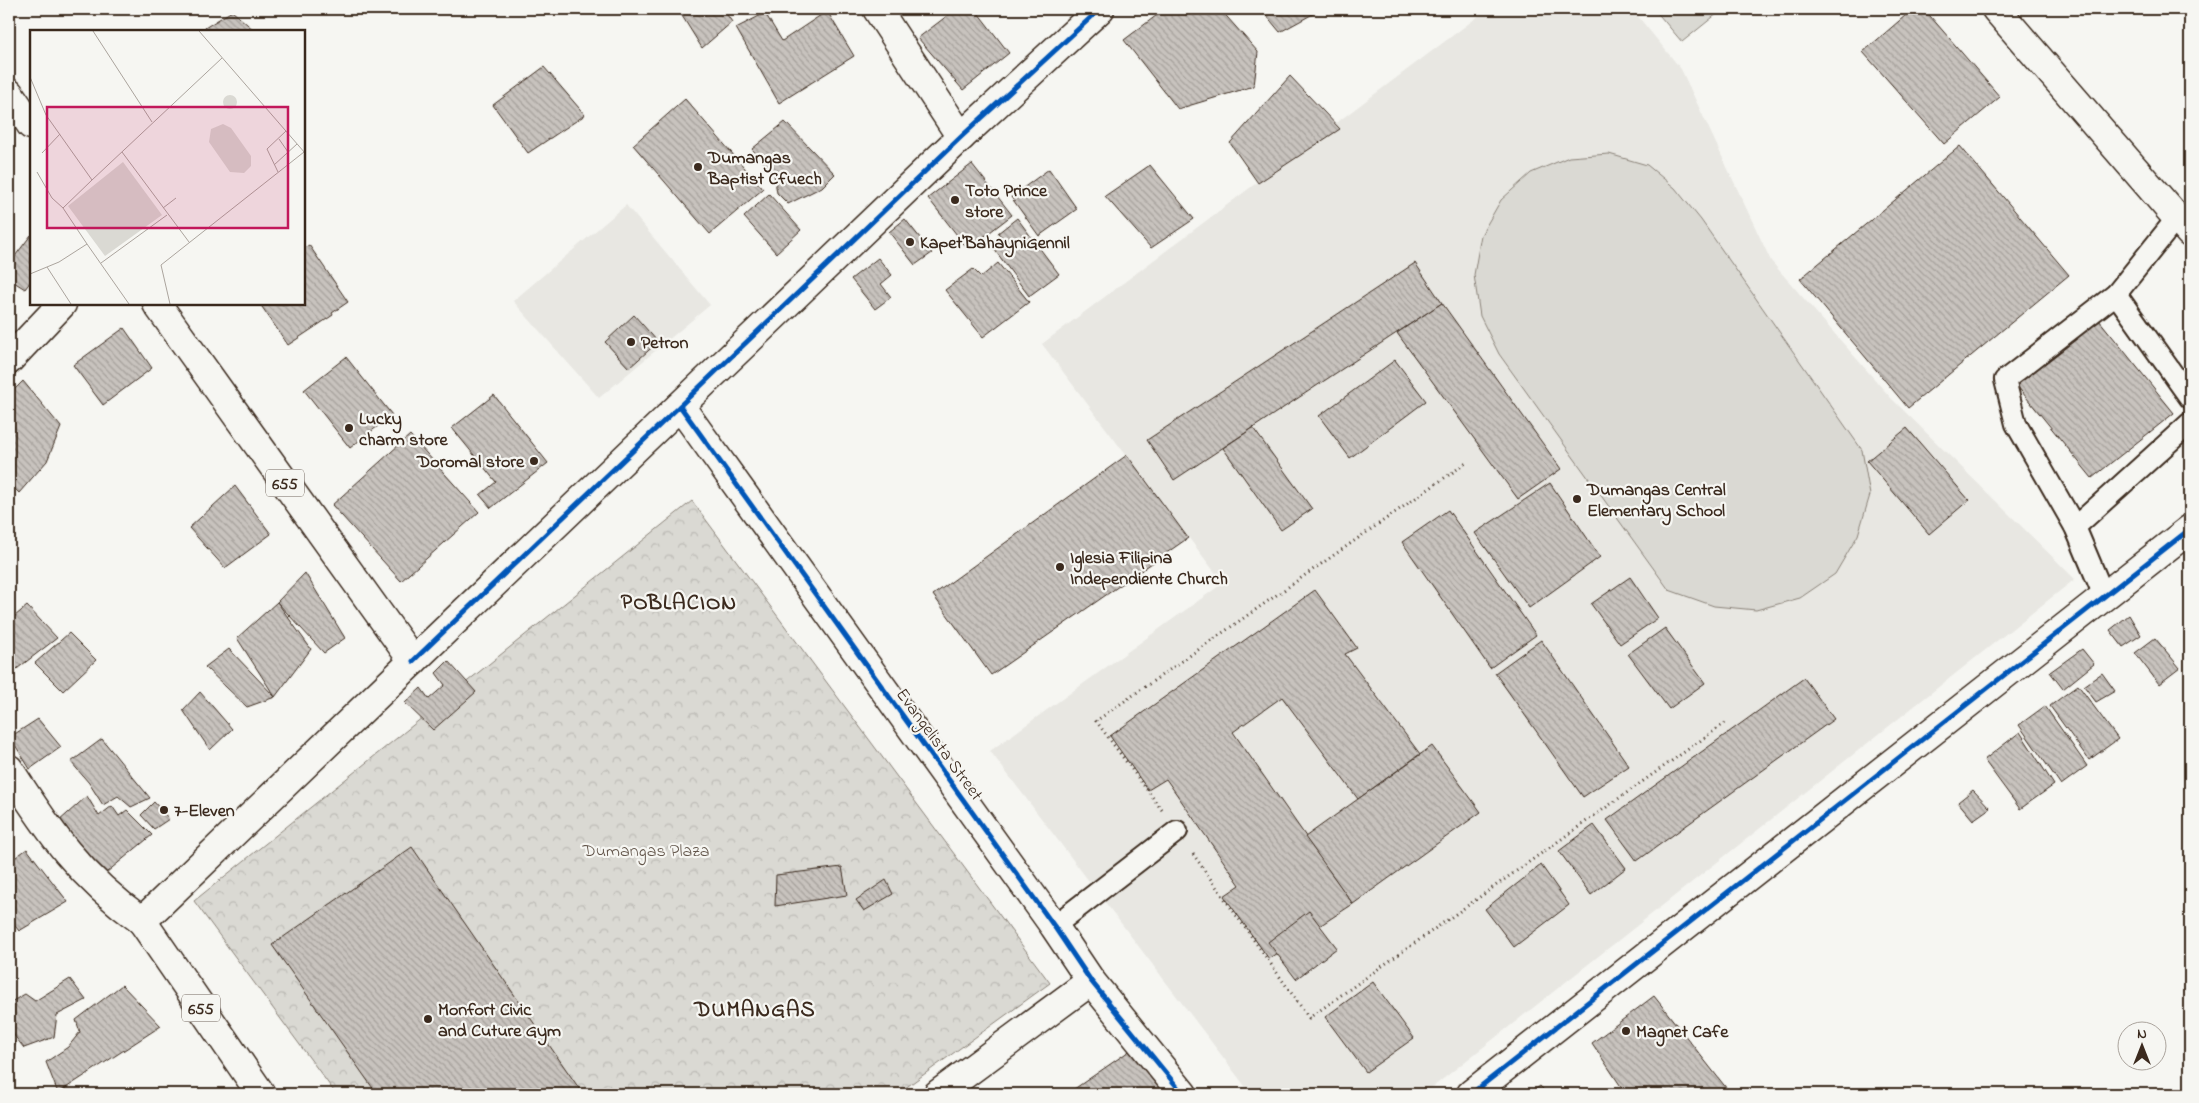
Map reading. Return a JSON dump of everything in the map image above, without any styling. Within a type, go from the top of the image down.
[{"type":"street","points":[[877,9],[961,137]]},
{"type":"street","points":[[9,769],[50,832],[85,874],[111,899],[142,921],[961,137],[1100,9]]},
{"type":"street","points":[[1996,9],[2184,225]]},
{"type":"street","points":[[9,92],[30,124]]},
{"type":"street","points":[[9,360],[61,305]]},
{"type":"street","name":"655","points":[[158,305],[414,661]]},
{"type":"street","name":"Evangelista Street","points":[[680,406],[1054,926],[1091,981],[1183,1094]]},
{"type":"street","points":[[1471,1094],[2190,529]]},
{"type":"street","name":"655","points":[[142,921],[261,1094]]},
{"type":"street","points":[[938,1094],[1091,981]]},
{"type":"lane","points":[[2104,596],[2075,527],[2016,424],[2004,380],[2116,294],[2184,225]]},
{"type":"lane","points":[[2116,294],[2190,398]]},
{"type":"lane","points":[[2075,527],[2190,423]]},
{"type":"lane","points":[[1054,926],[1177,831]]},
{"type":"path","points":[[1466,463],[1096,721],[1177,831],[1309,1018],[1728,721]]},
{"type":"shaded area","name":"Dumangas Central Elementary School","points":[[1488,9],[1632,9],[1681,69],[1771,261],[1891,398],[2075,579],[1424,1094],[1251,1094],[990,751],[1223,583],[1042,344]]},
{"type":"shaded area","points":[[626,205],[710,305],[599,398],[513,301]]},
{"type":"green space","points":[[1654,9],[1723,9],[1682,42]]},
{"type":"green space","points":[[1609,154],[1647,165],[1675,188],[1701,220],[1862,450],[1870,495],[1858,535],[1835,574],[1800,598],[1756,610],[1714,606],[1669,590],[1499,354],[1480,316],[1474,275],[1481,235],[1501,200],[1531,173],[1569,157]]},
{"type":"green space","name":"Dumangas Plaza","points":[[692,501],[1050,983],[897,1094],[336,1094],[194,901]]},
{"type":"building","points":[[681,9],[723,9],[732,22],[702,48],[679,11]]},
{"type":"building","points":[[956,9],[975,9],[1009,53],[963,90],[918,38]]},
{"type":"building","points":[[1165,9],[1220,9],[1258,52],[1254,86],[1178,109],[1124,40]]},
{"type":"building","points":[[1261,9],[1322,9],[1280,32]]},
{"type":"building","points":[[1913,9],[1924,9],[2000,97],[1944,144],[1863,52]]},
{"type":"building","points":[[232,11],[254,30],[202,30]]},
{"type":"building","points":[[827,11],[854,56],[779,103],[736,28],[765,13],[782,41]]},
{"type":"building","points":[[544,67],[585,115],[528,153],[493,105]]},
{"type":"building","points":[[1290,76],[1340,129],[1258,183],[1230,143]]},
{"type":"building","name":"Dumangas Baptist Cfuech","points":[[685,99],[763,189],[710,234],[633,145]]},
{"type":"building","points":[[785,122],[835,174],[822,187],[788,204],[777,193],[774,174],[752,149]]},
{"type":"building","points":[[1960,146],[2069,275],[1908,408],[1800,279]]},
{"type":"building","points":[[972,164],[1012,215],[968,249],[928,198]]},
{"type":"building","points":[[1150,165],[1194,219],[1151,248],[1105,196]]},
{"type":"building","points":[[1049,169],[1077,209],[1039,236],[1011,197]]},
{"type":"building","points":[[769,194],[801,230],[776,253],[744,217]]},
{"type":"building","points":[[1017,218],[1059,274],[1029,296],[994,249],[1005,242],[998,233]]},
{"type":"building","name":"Kapet'BahayniGennil","points":[[905,219],[932,253],[915,265],[889,232]]},
{"type":"building","points":[[30,236],[30,282],[25,289],[9,279],[9,264]]},
{"type":"building","points":[[309,245],[348,302],[332,313],[333,315],[288,345],[261,305],[305,305],[305,247]]},
{"type":"building","points":[[878,258],[892,275],[881,284],[891,297],[875,309],[851,279]]},
{"type":"building","points":[[998,263],[1029,302],[983,337],[945,290],[973,269],[981,277]]},
{"type":"building","points":[[1415,263],[1442,303],[1174,480],[1147,440]]},
{"type":"building","points":[[1442,303],[1561,469],[1518,499],[1397,333]]},
{"type":"building","name":"Petron","points":[[634,315],[658,342],[629,368],[605,342]]},
{"type":"building","points":[[2095,315],[2174,413],[2092,478],[2013,381]]},
{"type":"building","points":[[124,328],[152,368],[103,405],[73,365]]},
{"type":"building","points":[[346,357],[392,415],[350,448],[304,390]]},
{"type":"building","points":[[1395,360],[1426,401],[1350,458],[1319,416]]},
{"type":"building","points":[[23,381],[61,427],[47,461],[19,493],[9,483],[9,395]]},
{"type":"building","points":[[494,395],[548,463],[491,508],[480,495],[496,482],[452,428]]},
{"type":"building","points":[[1253,428],[1312,509],[1281,530],[1223,448]]},
{"type":"building","points":[[1907,428],[1969,500],[1929,534],[1867,461]]},
{"type":"building","points":[[410,435],[479,512],[401,581],[332,505]]},
{"type":"building","name":"Iglesia Filipina Independiente Church","points":[[1127,455],[1188,538],[991,675],[933,595]]},
{"type":"building","points":[[1550,483],[1600,557],[1529,608],[1475,533]]},
{"type":"building","points":[[235,486],[271,534],[225,568],[189,528]]},
{"type":"building","points":[[1448,510],[1536,635],[1490,668],[1402,542]]},
{"type":"building","points":[[305,573],[345,638],[324,653],[277,602]]},
{"type":"building","points":[[1630,577],[1658,618],[1620,644],[1591,604]]},
{"type":"building","points":[[1315,590],[1357,648],[1345,654],[1420,754],[1358,799],[1282,697],[1233,732],[1353,904],[1269,959],[1224,896],[1240,885],[1166,779],[1148,790],[1110,736]]},
{"type":"building","points":[[277,602],[311,649],[275,697],[237,638]]},
{"type":"building","points":[[27,606],[57,638],[9,675],[9,621]]},
{"type":"building","points":[[2129,615],[2141,635],[2123,647],[2110,630]]},
{"type":"building","points":[[1665,628],[1705,683],[1669,709],[1628,654]]},
{"type":"building","points":[[69,633],[96,660],[63,691],[35,663]]},
{"type":"building","points":[[2155,638],[2180,668],[2159,684],[2135,653]]},
{"type":"building","points":[[1541,640],[1629,766],[1583,797],[1495,673]]},
{"type":"building","points":[[229,649],[275,697],[247,707],[205,667]]},
{"type":"building","points":[[2082,649],[2094,664],[2063,689],[2050,672]]},
{"type":"building","points":[[448,661],[476,692],[433,730],[405,703],[421,688],[429,699],[445,685],[436,673]]},
{"type":"building","points":[[2102,673],[2115,691],[2096,702],[2084,686]]},
{"type":"building","points":[[1804,678],[1834,719],[1637,861],[1607,820]]},
{"type":"building","points":[[2078,685],[2118,739],[2089,760],[2050,706]]},
{"type":"building","points":[[200,692],[232,729],[210,750],[183,710]]},
{"type":"building","points":[[2045,706],[2087,766],[2061,785],[2019,725]]},
{"type":"building","points":[[38,719],[61,747],[30,769],[10,737]]},
{"type":"building","points":[[2020,732],[2054,785],[2020,809],[1984,760]]},
{"type":"building","points":[[102,739],[150,798],[131,807],[118,796],[103,805],[89,783],[71,762]]},
{"type":"building","points":[[1432,746],[1481,812],[1353,904],[1305,837]]},
{"type":"building","points":[[1973,790],[1990,808],[1973,820],[1958,802]]},
{"type":"building","points":[[87,796],[99,816],[112,806],[119,816],[127,810],[152,835],[101,877],[58,822]]},
{"type":"building","points":[[154,802],[169,819],[154,829],[141,815]]},
{"type":"building","points":[[1594,825],[1626,868],[1591,895],[1559,851]]},
{"type":"building","name":"Monfort Civic and Cuture Gym","points":[[412,847],[583,1094],[377,1094],[272,945]]},
{"type":"building","points":[[27,849],[68,902],[19,931],[9,918],[9,873],[14,869],[9,862]]},
{"type":"building","points":[[1541,865],[1569,905],[1514,947],[1485,909]]},
{"type":"building","points":[[842,867],[847,895],[775,906],[776,875]]},
{"type":"building","points":[[886,880],[893,894],[864,911],[856,900]]},
{"type":"building","points":[[1309,911],[1337,948],[1296,979],[1268,942]]},
{"type":"building","points":[[70,979],[86,1000],[57,1015],[54,1037],[24,1048],[9,1029],[9,1003],[25,994],[35,1001]]},
{"type":"building","points":[[1373,982],[1414,1038],[1366,1072],[1325,1017]]},
{"type":"building","points":[[122,985],[161,1026],[58,1093],[46,1062],[68,1047],[80,1032],[76,1020]]},
{"type":"building","points":[[1654,996],[1731,1094],[1626,1094],[1592,1043]]},
{"type":"building","points":[[9,1037],[16,1044],[9,1050]]},
{"type":"building","points":[[1138,1045],[1172,1094],[1067,1094]]},
{"type":"building","points":[[1540,1086],[1548,1094],[1529,1094]]},
{"type":"cycle path","points":[[413,661],[961,137],[1100,9]]},
{"type":"cycle path","points":[[680,406],[1054,926],[1091,981],[1183,1094]]},
{"type":"cycle path","points":[[1471,1094],[2190,529]]},
{"type":"place","name":"Dumangas Baptist Cfuech","points":[[698,167]]},
{"type":"place","name":"Toto Prince store","points":[[955,200]]},
{"type":"place","name":"Kapet'BahayniGennil","points":[[910,242]]},
{"type":"place","name":"Petron","points":[[631,342]]},
{"type":"place","name":"Lucky charm store","points":[[349,428]]},
{"type":"place","name":"Doromal store","points":[[534,461]]},
{"type":"place","name":"Dumangas Central Elementary School","points":[[1577,499]]},
{"type":"place","name":"Iglesia Filipina Independiente Church","points":[[1060,567]]},
{"type":"place","name":"7-Eleven","points":[[164,810]]},
{"type":"place","name":"Monfort Civic and Cuture Gym","points":[[428,1019]]},
{"type":"place","name":"Magnet Cafe","points":[[1626,1031]]},
{"type":"district","name":"POBLACION","points":[[679,601]]},
{"type":"district","name":"DUMANGAS","points":[[755,1008]]}]
